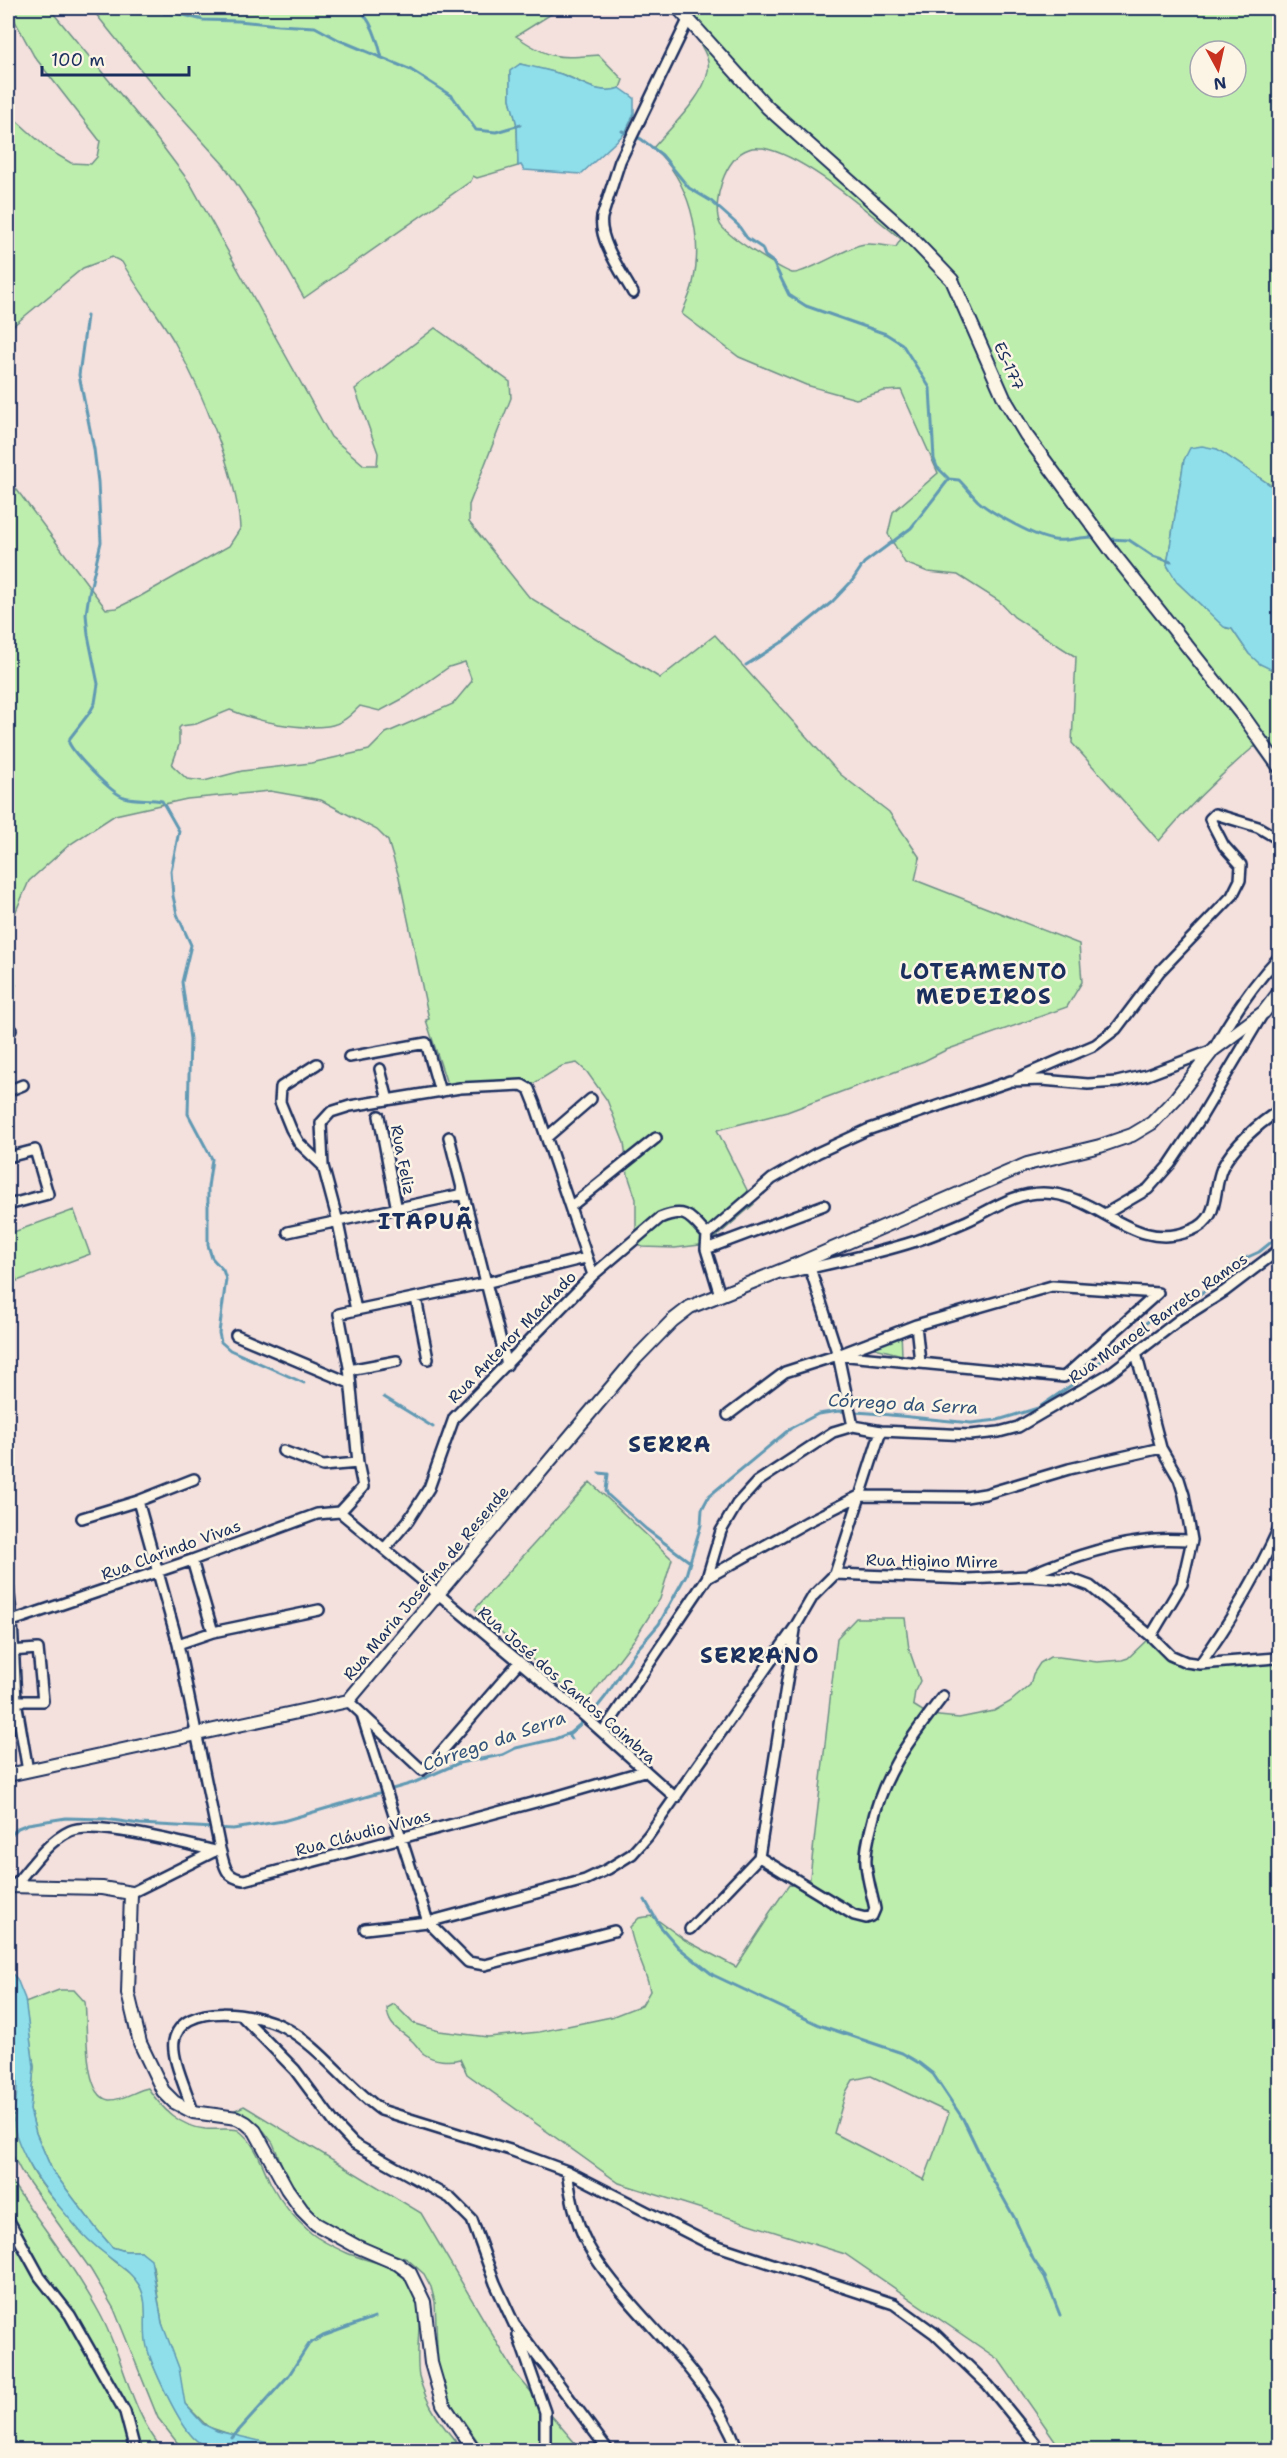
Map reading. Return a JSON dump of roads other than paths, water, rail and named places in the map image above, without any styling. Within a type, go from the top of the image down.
[{"type":"main road","name":"ES-177","points":[[678,8],[767,107],[902,228],[952,280],[1004,398],[1026,435],[1113,553],[1246,720],[1280,768]]},
{"type":"main road","points":[[805,1266],[1027,1164],[1132,1136],[1152,1123],[1176,1098],[1213,1050],[1264,1012],[1280,991]]},
{"type":"main road","name":"Rua Maria Josefina de Resende","points":[[8,1775],[348,1701],[672,1321],[690,1307],[756,1280],[805,1266]]},
{"type":"main road","points":[[11,1885],[102,1888],[131,1893],[127,1971],[133,2021],[144,2053],[163,2091],[174,2102],[193,2112],[237,2118],[246,2123],[255,2131],[287,2189],[302,2210],[331,2234],[398,2264],[410,2273],[424,2302],[431,2363],[442,2404],[474,2451]]},
{"type":"street","points":[[633,293],[606,242],[601,224],[602,217],[620,161],[688,20]]},
{"type":"street","points":[[720,1295],[706,1249],[707,1235],[772,1179],[817,1153],[867,1130],[1011,1082],[1095,1045],[1116,1029],[1159,972],[1232,896],[1240,880],[1240,865],[1224,846],[1209,819],[1215,814],[1258,827],[1280,840]]},
{"type":"street","points":[[1011,1082],[1042,1080],[1088,1084],[1117,1082],[1147,1075],[1213,1050],[1233,1014],[1256,980],[1280,956]]},
{"type":"street","points":[[1105,1214],[1148,1189],[1170,1164],[1200,1119],[1264,1012]]},
{"type":"street","points":[[349,1057],[426,1043],[440,1092]]},
{"type":"street","points":[[317,1064],[281,1087],[280,1102],[299,1143],[323,1166]]},
{"type":"street","points":[[380,1069],[388,1100]]},
{"type":"street","points":[[356,1310],[338,1222],[323,1166],[321,1123],[324,1117],[331,1112],[350,1106],[440,1092],[509,1084],[522,1085],[529,1089],[593,1275]]},
{"type":"street","points":[[8,1091],[23,1085]]},
{"type":"street","points":[[547,1137],[591,1099]]},
{"type":"street","name":"Rua Maria Josefina de Resende","points":[[805,1266],[916,1241],[967,1221],[1023,1194],[1046,1193],[1074,1199],[1105,1214],[1117,1223],[1147,1234],[1166,1237],[1192,1230],[1203,1224],[1212,1214],[1223,1166],[1240,1144],[1280,1110]]},
{"type":"street","name":"Rua Feliz","points":[[379,1116],[397,1210]]},
{"type":"street","points":[[449,1137],[507,1365]]},
{"type":"street","points":[[570,1207],[656,1138]]},
{"type":"street","points":[[8,1157],[34,1150],[48,1194],[8,1205]]},
{"type":"street","points":[[288,1232],[463,1194]]},
{"type":"street","points":[[706,1249],[824,1205]]},
{"type":"street","name":"Rua Antenor Machado","points":[[386,1548],[408,1521],[429,1488],[454,1418],[593,1275],[660,1218],[671,1213],[681,1212],[690,1216],[707,1235]]},
{"type":"street","name":"Rua Manoel Barreto Ramos","points":[[853,1426],[881,1431],[970,1435],[999,1432],[1018,1427],[1109,1374],[1179,1320],[1225,1291],[1280,1249]]},
{"type":"street","points":[[340,1512],[363,1487],[358,1462],[349,1370],[339,1314],[485,1283],[586,1258]]},
{"type":"street","points":[[603,1732],[707,1578],[721,1531],[737,1504],[757,1482],[802,1451],[833,1432],[853,1426],[838,1355],[805,1266]]},
{"type":"street","points":[[728,1415],[785,1372],[838,1355],[916,1325],[1052,1286],[1158,1293],[1064,1377],[838,1355]]},
{"type":"street","points":[[416,1298],[428,1359]]},
{"type":"street","points":[[916,1325],[920,1362]]},
{"type":"street","points":[[236,1335],[350,1383]]},
{"type":"street","points":[[1136,1353],[1161,1448],[1179,1479],[1192,1540],[1182,1584],[1151,1636]]},
{"type":"street","points":[[349,1370],[397,1361]]},
{"type":"street","points":[[365,1929],[428,1922],[585,1880],[632,1854],[676,1798],[795,1627],[813,1596],[835,1574],[881,1431]]},
{"type":"street","points":[[707,1578],[807,1522],[859,1496],[966,1497],[985,1494],[1069,1469],[1161,1448]]},
{"type":"street","points":[[283,1451],[323,1466],[358,1462]]},
{"type":"street","points":[[82,1518],[138,1501],[194,1479]]},
{"type":"street","name":"Rua Cláudio Vivas","points":[[138,1501],[178,1644],[215,1821],[218,1837],[217,1850],[228,1873],[234,1878],[244,1880],[401,1839],[644,1770]]},
{"type":"street","name":"Rua José dos Santos Coimbra","points":[[340,1512],[592,1722],[676,1798]]},
{"type":"street","name":"Rua Clarindo Vivas","points":[[12,1621],[192,1560],[317,1514],[340,1512]]},
{"type":"street","points":[[1200,1664],[1243,1602],[1280,1526]]},
{"type":"street","name":"Rua Higino Mirre","points":[[1028,1576],[1057,1563],[1116,1547],[1154,1540],[1192,1540]]},
{"type":"street","points":[[192,1560],[213,1632]]},
{"type":"street","name":"Rua Higino Mirre","points":[[835,1574],[968,1579],[1028,1576],[1071,1579],[1090,1586],[1151,1636],[1170,1655],[1186,1662],[1200,1664],[1278,1657]]},
{"type":"street","points":[[8,1586],[15,1685],[12,1700],[28,1771]]},
{"type":"street","points":[[178,1644],[213,1632],[319,1610]]},
{"type":"street","points":[[690,1929],[759,1857],[795,1627]]},
{"type":"street","points":[[11,1651],[38,1649],[43,1701],[12,1700]]},
{"type":"street","points":[[348,1701],[422,1770],[431,1764],[519,1662]]},
{"type":"street","points":[[759,1857],[854,1915],[866,1918],[872,1916],[875,1909],[866,1862],[867,1846],[875,1812],[886,1779],[900,1753],[943,1696]]},
{"type":"street","points":[[362,1715],[428,1922],[468,1962],[475,1964],[496,1962],[614,1931]]},
{"type":"street","points":[[11,1885],[50,1846],[71,1831],[82,1828],[118,1831],[217,1850]]},
{"type":"street","points":[[131,1893],[217,1850]]},
{"type":"street","points":[[193,2112],[174,2053],[177,2033],[195,2018],[223,2012],[283,2027],[322,2055],[367,2100],[381,2110],[510,2150],[567,2171],[706,2242],[894,2304],[934,2333],[988,2385],[1035,2444]]},
{"type":"street","points":[[242,2015],[295,2070],[336,2125],[354,2144],[450,2198],[472,2220],[501,2298],[514,2324],[545,2412],[545,2451]]},
{"type":"street","points":[[567,2171],[576,2216],[593,2253],[700,2384],[729,2431],[738,2451]]},
{"type":"street","points":[[8,2220],[40,2277],[70,2315],[125,2412],[135,2451]]},
{"type":"street","points":[[514,2324],[608,2451]]},
{"type":"water","points":[[520,64],[561,74],[597,89],[620,88],[634,98],[634,114],[625,133],[581,174],[524,170],[521,165],[518,166],[517,125],[510,99],[510,71]]},
{"type":"water","points":[[1202,446],[1217,449],[1279,491],[1279,673],[1260,664],[1249,654],[1232,629],[1224,627],[1177,582],[1167,565],[1184,460],[1190,448]]},
{"type":"water","points":[[8,1969],[17,1979],[25,1999],[34,2067],[30,2110],[36,2133],[52,2170],[112,2247],[125,2251],[141,2251],[151,2259],[162,2323],[179,2368],[185,2404],[203,2424],[217,2431],[298,2450],[254,2452],[220,2450],[197,2441],[182,2423],[160,2382],[147,2347],[144,2299],[139,2285],[129,2273],[85,2237],[65,2213],[26,2159],[16,2135],[14,2122],[17,2081]]},
{"type":"waterway","points":[[357,8],[370,23],[382,58]]},
{"type":"waterway","points":[[164,13],[176,13],[203,20],[315,27],[339,40],[411,70],[453,97],[476,130],[496,132],[520,125]]},
{"type":"waterway","points":[[622,131],[641,139],[662,155],[689,188],[711,201],[738,225],[747,238],[762,248],[765,256],[773,262],[789,295],[806,306],[886,334],[902,344],[930,388],[934,459],[937,467],[949,479],[959,480],[984,506],[1037,535],[1059,540],[1096,537]]},
{"type":"waterway","points":[[87,316],[79,375],[94,449],[101,542],[86,614],[98,684],[95,703],[70,738],[69,743],[94,773],[118,794],[129,798],[162,801],[179,831],[171,871],[177,914],[191,945],[182,982],[190,1039],[188,1114],[212,1159],[208,1187],[208,1245],[212,1258],[223,1270],[226,1279],[219,1333],[221,1342],[230,1350],[304,1383]]},
{"type":"waterway","points":[[746,665],[784,641],[832,602],[852,581],[864,563],[911,528],[949,479]]},
{"type":"waterway","points":[[1108,539],[1129,540],[1153,556],[1171,562]]},
{"type":"waterway","name":"Córrego da Serra","points":[[8,1838],[18,1828],[28,1824],[66,1818],[233,1829],[283,1821],[413,1783],[459,1763],[502,1755],[516,1748],[570,1733],[590,1716],[634,1653],[659,1624],[686,1575],[701,1525],[702,1509],[709,1496],[791,1428],[818,1414],[839,1411],[971,1423],[998,1420],[1038,1408],[1076,1382],[1151,1319],[1181,1306],[1209,1288],[1237,1262],[1259,1252],[1280,1235]]},
{"type":"waterway","points":[[384,1397],[433,1427]]},
{"type":"waterway","points":[[599,1473],[608,1474],[606,1491],[608,1495],[646,1529],[690,1562]]},
{"type":"waterway","name":"Córrego da Serra","points":[[568,1734],[571,1739]]},
{"type":"waterway","points":[[645,1900],[660,1926],[678,1947],[713,1975],[819,2025],[902,2053],[933,2074],[963,2119],[1033,2259],[1045,2277],[1060,2315]]},
{"type":"waterway","points":[[232,2438],[289,2375],[309,2344],[323,2336],[375,2317]]},
{"type":"district","name":"LOTEAMENTO MEDEIROS","points":[[984,984]]},
{"type":"district","name":"ITAPUÃ","points":[[426,1221]]},
{"type":"district","name":"SERRA","points":[[670,1444]]},
{"type":"district","name":"SERRANO","points":[[760,1655]]}]
